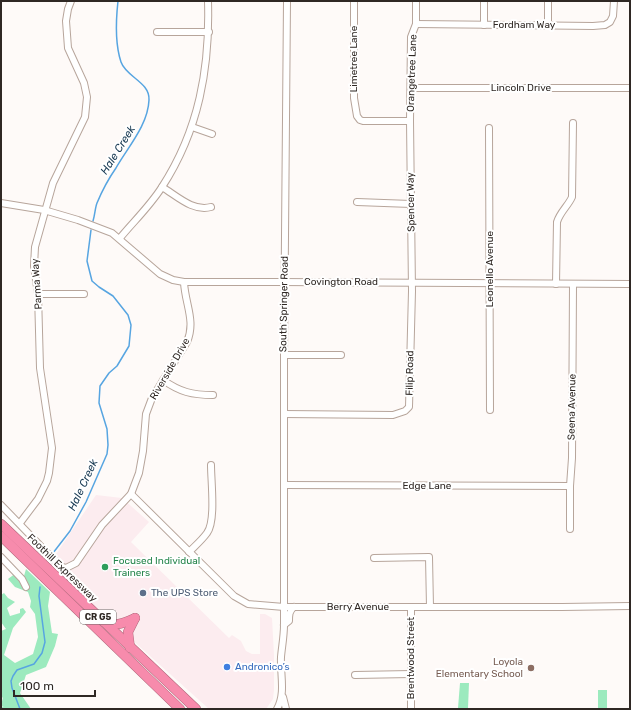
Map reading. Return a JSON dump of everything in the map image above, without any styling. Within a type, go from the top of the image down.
[{"type":"highway","name":"Foothill Expressway","points":[[1,524],[196,709]]},
{"type":"highway","name":"Foothill Expressway","points":[[1,536],[180,709]]},
{"type":"highway","points":[[103,622],[120,625],[135,618],[128,632],[130,648]]},
{"type":"street","name":"Parma Way","points":[[20,523],[42,492],[49,473],[52,448],[40,368],[38,294],[34,266],[35,247],[44,210],[53,183],[85,117],[87,97],[84,83],[68,48],[66,21],[71,1]]},
{"type":"street","points":[[120,238],[148,206],[162,187],[179,157],[192,127],[204,80],[209,32],[208,1]]},
{"type":"street","name":"South Springer Road","points":[[278,709],[282,694],[281,657],[284,626],[284,282],[287,1]]},
{"type":"street","name":"Limetree Lane","points":[[354,1],[354,98],[357,116],[363,121],[410,121]]},
{"type":"street","name":"Orangetree Lane","points":[[410,121],[411,37],[416,24],[416,1]]},
{"type":"street","points":[[484,1],[484,25]]},
{"type":"street","points":[[548,1],[548,25]]},
{"type":"street","name":"Fordham Way","points":[[416,24],[605,25],[610,22],[613,16],[614,1]]},
{"type":"street","points":[[157,32],[209,32]]},
{"type":"street","name":"Lincoln Drive","points":[[411,88],[630,88]]},
{"type":"street","name":"Spencer Way","points":[[410,121],[412,283]]},
{"type":"street","points":[[556,284],[557,222],[558,217],[570,202],[572,197],[573,123]]},
{"type":"street","points":[[192,127],[212,134]]},
{"type":"street","name":"Leonello Avenue","points":[[489,128],[490,410]]},
{"type":"street","points":[[162,187],[191,206],[205,208],[211,207]]},
{"type":"street","points":[[357,202],[411,204]]},
{"type":"street","name":"Covington Road","points":[[1,203],[44,210],[112,233],[120,238],[160,274],[173,280],[184,282],[490,283],[573,285],[630,284]]},
{"type":"street","name":"Riverside Drive","points":[[20,523],[62,567],[66,568],[76,563],[102,525],[131,494],[139,473],[143,451],[146,414],[152,398],[187,342],[191,333],[191,319],[185,296],[184,282]]},
{"type":"street","name":"Filip Road","points":[[284,414],[393,415],[405,411],[409,407],[412,283]]},
{"type":"street","name":"Seena Avenue","points":[[570,529],[573,285]]},
{"type":"street","points":[[38,294],[84,294]]},
{"type":"street","points":[[284,354],[341,355]]},
{"type":"street","points":[[163,380],[174,388],[184,392],[213,395]]},
{"type":"street","points":[[189,552],[207,533],[211,525],[211,465]]},
{"type":"street","name":"Edge Lane","points":[[284,485],[570,486]]},
{"type":"street","name":"Berry Avenue","points":[[131,494],[234,596],[248,604],[284,607],[630,606]]},
{"type":"street","points":[[1,505],[20,523]]},
{"type":"street","points":[[1,557],[22,579],[26,588]]},
{"type":"street","points":[[374,558],[429,557],[430,607]]},
{"type":"street","points":[[284,626],[289,622],[289,613],[294,607]]},
{"type":"street","name":"Brentwood Street","points":[[411,607],[411,709]]},
{"type":"street","points":[[355,675],[411,674]]},
{"type":"street","points":[[282,694],[286,709]]},
{"type":"shaded area","points":[[96,495],[122,498],[149,522],[131,542],[229,638],[232,635],[241,641],[246,651],[252,654],[260,654],[260,614],[265,614],[272,618],[274,690],[273,699],[266,709],[209,709],[62,577],[56,554]]},
{"type":"green space","points":[[26,569],[50,592],[48,606],[52,633],[58,634],[55,646],[46,667],[26,675],[20,693],[31,709],[1,709],[1,707],[4,707],[1,706],[3,697],[1,699],[1,631],[6,629],[1,622],[1,595],[4,593],[8,598],[15,602],[7,608],[10,616],[20,613],[20,609],[23,608],[26,612],[13,628],[4,655],[15,663],[33,654],[38,637],[35,614],[30,607],[31,601],[28,592],[15,587],[8,579],[16,573],[24,576]]},
{"type":"green space","points":[[460,683],[469,683],[468,708],[458,708]]},
{"type":"green space","points":[[598,690],[607,690],[607,709],[598,709]]},
{"type":"waterway","name":"Hale Creek","points":[[93,221],[96,205],[103,189],[141,127],[148,109],[149,100],[146,89],[124,67],[119,55],[116,23],[118,1]]},
{"type":"waterway","name":"Hale Creek","points":[[53,553],[70,531],[86,502],[107,454],[107,429],[99,403],[100,386],[109,373],[117,366],[129,346],[131,325],[128,315],[113,296],[92,281],[87,261],[91,230]]},
{"type":"waterway","name":"Hale Creek","points":[[20,709],[11,681],[17,670],[34,664],[42,653],[45,642],[39,596],[40,587]]},
{"type":"place","name":"Focused Individual Trainers","points":[[105,567]]},
{"type":"place","name":"The UPS Store","points":[[143,593]]},
{"type":"place","name":"Andronico’s","points":[[227,667]]},
{"type":"place","name":"Loyola Elementary School","points":[[531,668]]}]
